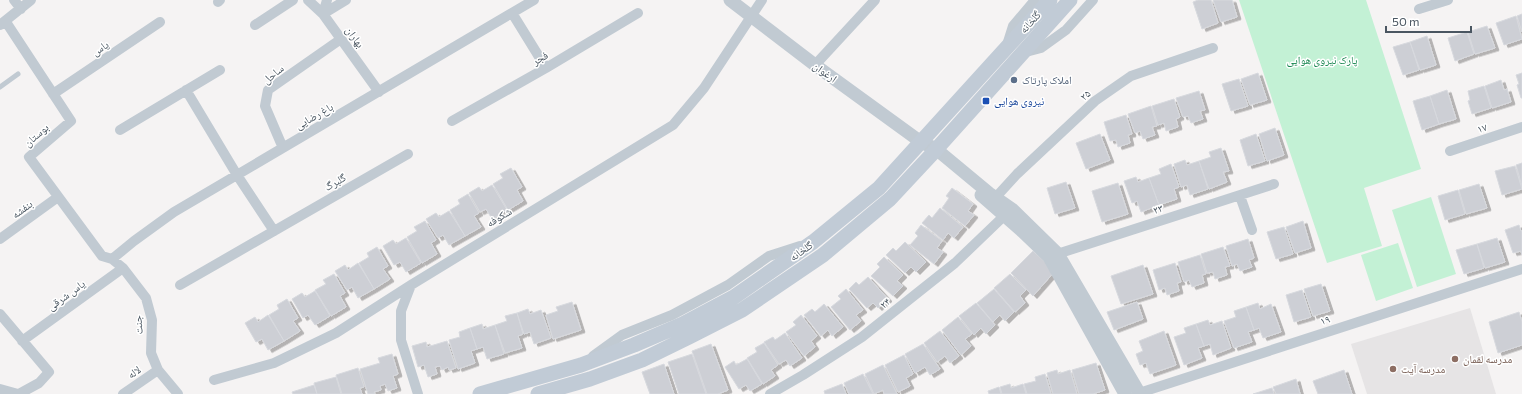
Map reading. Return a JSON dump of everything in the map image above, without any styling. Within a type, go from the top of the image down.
[{"type":"main road","name":"گلخانه","points":[[480,394],[581,365],[634,346],[683,324],[734,296],[813,242],[879,188],[1050,0]]},
{"type":"main road","name":"گلخانه","points":[[538,394],[590,379],[642,360],[742,310],[823,255],[890,199],[1070,0]]},
{"type":"street","points":[[14,0],[20,9]]},
{"type":"street","points":[[3,24],[31,0]]},
{"type":"street","points":[[255,25],[293,0]]},
{"type":"street","name":"بهاران","points":[[308,0],[323,14],[379,92]]},
{"type":"street","points":[[323,14],[327,0]]},
{"type":"street","points":[[323,14],[346,0]]},
{"type":"street","name":"باغ رضایی","points":[[112,259],[174,212],[534,0]]},
{"type":"street","name":"ارغوان","points":[[730,0],[815,65],[934,152]]},
{"type":"street","name":"شکوفه","points":[[214,380],[274,363],[336,333],[411,285],[673,125],[704,88],[762,0]]},
{"type":"street","points":[[815,65],[875,0]]},
{"type":"street","points":[[1005,49],[1013,26],[1036,0]]},
{"type":"street","points":[[1022,54],[1041,48],[1066,30],[1093,0]]},
{"type":"street","points":[[1419,9],[1448,0]]},
{"type":"street","points":[[512,13],[546,68]]},
{"type":"street","name":"فجر","points":[[452,121],[546,68],[638,13]]},
{"type":"street","name":"یاس","points":[[53,94],[160,22]]},
{"type":"street","name":"بوستان","points":[[3,24],[71,121],[29,157],[102,256],[112,259]]},
{"type":"street","name":"ساحل","points":[[284,148],[265,106],[268,90],[341,39]]},
{"type":"street","name":"۲۵","points":[[996,197],[1017,174],[1095,101],[1125,80],[1131,76],[1213,48]]},
{"type":"street","points":[[120,130],[220,70]]},
{"type":"street","points":[[186,90],[237,175],[274,231]]},
{"type":"street","name":"۱۷","points":[[1450,151],[1522,127]]},
{"type":"street","points":[[934,152],[996,197],[1008,212]]},
{"type":"street","points":[[934,152],[1008,212],[1054,255],[1139,394]]},
{"type":"street","name":"گلبرگ","points":[[180,285],[408,154]]},
{"type":"street","name":"۲۳","points":[[1054,255],[1274,184]]},
{"type":"street","points":[[1240,196],[1252,230]]},
{"type":"street","name":"بنفشه","points":[[0,239],[58,198]]},
{"type":"street","name":"۲۴","points":[[770,394],[803,375],[862,337],[955,263],[1008,212]]},
{"type":"street","points":[[1054,255],[1125,394]]},
{"type":"street","name":"جنت","points":[[112,259],[124,268],[146,298],[152,320],[151,353],[158,370],[178,394]]},
{"type":"street","name":"یاس شرقی","points":[[22,341],[124,268]]},
{"type":"street","name":"۱۹","points":[[1139,394],[1522,269]]},
{"type":"street","points":[[411,285],[401,311],[401,340],[418,394]]},
{"type":"street","points":[[0,314],[49,372],[39,383],[18,394],[0,389]]},
{"type":"street","name":"لاله","points":[[123,394],[158,370]]},
{"type":"lane","points":[[0,87],[18,74]]},
{"type":"shaded area","points":[[1470,308],[1496,394],[1367,394],[1351,344]]},
{"type":"green space","name":"پارک نیروی هوایی","points":[[1239,0],[1366,0],[1421,169],[1364,188],[1382,246],[1327,263]]},
{"type":"green space","points":[[1431,197],[1456,274],[1417,287],[1392,210]]},
{"type":"green space","points":[[1398,243],[1413,288],[1376,301],[1361,255]]},
{"type":"building","points":[[1198,0],[1211,0],[1218,23],[1202,29],[1193,2]]},
{"type":"building","points":[[1213,0],[1232,0],[1237,17],[1221,22]]},
{"type":"building","points":[[1522,14],[1522,32],[1517,16]]},
{"type":"building","points":[[1516,16],[1522,39],[1504,45],[1496,23]]},
{"type":"building","points":[[1487,26],[1495,48],[1475,54],[1468,32]]},
{"type":"building","points":[[1467,32],[1474,54],[1455,61],[1448,38]]},
{"type":"building","points":[[1427,36],[1436,65],[1420,70],[1410,42]]},
{"type":"building","points":[[1410,42],[1419,70],[1403,75],[1393,47]]},
{"type":"building","points":[[1258,73],[1267,100],[1250,105],[1241,79]]},
{"type":"building","points":[[1522,73],[1522,98],[1521,98],[1516,75]]},
{"type":"building","points":[[1239,79],[1248,106],[1231,111],[1222,84]]},
{"type":"building","points":[[1501,80],[1504,90],[1507,89],[1511,102],[1492,108],[1485,86]]},
{"type":"building","points":[[1484,86],[1491,108],[1472,114],[1468,101],[1470,100],[1468,91]]},
{"type":"building","points":[[1447,90],[1456,119],[1439,124],[1430,96]]},
{"type":"building","points":[[1199,91],[1205,110],[1200,111],[1203,119],[1191,123],[1188,116],[1183,117],[1176,98]]},
{"type":"building","points":[[1430,96],[1439,124],[1422,130],[1413,101]]},
{"type":"building","points":[[1174,99],[1180,117],[1176,119],[1178,127],[1166,131],[1164,123],[1158,125],[1152,106]]},
{"type":"building","points":[[1151,106],[1157,126],[1152,127],[1155,135],[1143,139],[1140,131],[1135,133],[1128,114]]},
{"type":"building","points":[[1126,115],[1132,134],[1128,135],[1130,143],[1118,147],[1116,140],[1110,141],[1104,122]]},
{"type":"building","points":[[1275,128],[1284,155],[1267,161],[1259,134]]},
{"type":"building","points":[[1100,134],[1110,160],[1086,169],[1076,143]]},
{"type":"building","points":[[1256,134],[1265,161],[1248,166],[1240,140]]},
{"type":"building","points":[[1221,148],[1229,171],[1223,172],[1227,182],[1209,189],[1199,161],[1211,157],[1209,152]]},
{"type":"building","points":[[1185,160],[1187,165],[1199,161],[1208,189],[1190,195],[1187,185],[1181,187],[1174,164]]},
{"type":"building","points":[[1522,163],[1522,186],[1516,165]]},
{"type":"building","points":[[1171,164],[1179,187],[1174,189],[1177,199],[1159,205],[1149,178],[1161,174],[1159,169]]},
{"type":"building","points":[[1515,166],[1522,189],[1502,195],[1495,171]]},
{"type":"building","points":[[511,168],[522,187],[517,190],[523,201],[508,210],[493,184],[503,178],[500,174]]},
{"type":"building","points":[[1136,177],[1138,182],[1149,178],[1159,205],[1141,212],[1137,201],[1132,203],[1124,181]]},
{"type":"building","points":[[1066,182],[1075,208],[1055,214],[1047,188]]},
{"type":"building","points":[[1118,183],[1128,214],[1102,222],[1092,191]]},
{"type":"building","points":[[1479,184],[1487,208],[1466,214],[1459,190]]},
{"type":"building","points":[[492,185],[507,210],[492,219],[486,209],[480,212],[469,193],[479,187],[482,191]]},
{"type":"building","points":[[952,188],[973,204],[968,211],[974,215],[965,226],[942,208],[949,198],[946,196]]},
{"type":"building","points":[[1458,190],[1465,214],[1445,220],[1438,196]]},
{"type":"building","points":[[468,194],[479,213],[474,216],[481,227],[465,236],[450,210],[460,204],[458,200]]},
{"type":"building","points":[[940,208],[963,227],[954,238],[948,233],[943,240],[922,223],[929,215],[932,218]]},
{"type":"building","points":[[449,211],[465,236],[449,245],[443,235],[438,238],[426,219],[436,213],[439,217]]},
{"type":"building","points":[[425,221],[436,240],[431,243],[437,254],[422,263],[407,237],[417,231],[414,227]]},
{"type":"building","points":[[1303,221],[1311,248],[1295,253],[1286,227]]},
{"type":"building","points":[[921,225],[942,241],[937,248],[943,252],[934,264],[910,245],[918,236],[915,233]]},
{"type":"building","points":[[1519,225],[1522,231],[1522,255],[1521,251],[1513,253],[1505,230]]},
{"type":"building","points":[[1284,227],[1293,254],[1276,259],[1267,232]]},
{"type":"building","points":[[406,238],[421,263],[406,272],[400,262],[394,265],[383,246],[393,240],[396,244]]},
{"type":"building","points":[[1497,238],[1505,262],[1485,268],[1477,244]]},
{"type":"building","points":[[1248,239],[1254,258],[1249,260],[1252,267],[1240,271],[1237,264],[1232,266],[1226,246]]},
{"type":"building","points":[[905,242],[926,262],[916,272],[911,267],[905,273],[886,255],[893,248],[896,251]]},
{"type":"building","points":[[1477,244],[1484,268],[1464,274],[1456,250]]},
{"type":"building","points":[[377,247],[388,266],[383,269],[390,279],[374,289],[359,263],[369,257],[367,253]]},
{"type":"building","points":[[1223,247],[1230,266],[1225,267],[1227,275],[1215,279],[1213,272],[1207,273],[1201,254]]},
{"type":"building","points":[[1033,251],[1055,271],[1033,296],[1011,273]]},
{"type":"building","points":[[1200,255],[1206,274],[1202,275],[1204,283],[1192,287],[1189,280],[1184,282],[1178,262]]},
{"type":"building","points":[[884,257],[903,275],[897,281],[903,286],[893,296],[871,276],[880,267],[877,264]]},
{"type":"building","points":[[358,263],[374,289],[358,298],[352,287],[347,290],[335,271],[345,265],[348,270]]},
{"type":"building","points":[[1175,263],[1181,282],[1177,283],[1179,291],[1167,295],[1165,288],[1159,290],[1153,270]]},
{"type":"building","points":[[1143,265],[1153,294],[1121,304],[1111,276]]},
{"type":"building","points":[[334,274],[345,293],[340,296],[346,307],[331,316],[315,290],[326,284],[323,280]]},
{"type":"building","points":[[1010,274],[1026,290],[1020,296],[1025,303],[1015,312],[994,288]]},
{"type":"building","points":[[868,277],[888,299],[878,308],[873,303],[867,308],[849,289],[856,282],[859,285]]},
{"type":"building","points":[[1321,284],[1330,311],[1313,316],[1304,289]]},
{"type":"building","points":[[846,289],[863,310],[856,315],[861,321],[850,330],[831,307],[841,299],[838,296]]},
{"type":"building","points":[[994,289],[1014,312],[1005,321],[1000,315],[993,322],[977,303]]},
{"type":"building","points":[[1302,290],[1311,317],[1294,322],[1286,295]]},
{"type":"building","points":[[315,291],[330,316],[315,325],[308,315],[303,318],[292,299],[302,293],[305,297]]},
{"type":"building","points":[[287,299],[298,318],[293,321],[300,331],[284,341],[269,315],[279,309],[277,305]]},
{"type":"building","points":[[572,302],[581,330],[553,339],[546,315],[558,311],[556,307]]},
{"type":"building","points":[[1137,302],[1143,319],[1114,330],[1107,312]]},
{"type":"building","points":[[976,303],[995,325],[986,334],[981,328],[974,335],[959,316]]},
{"type":"building","points":[[1258,303],[1260,309],[1271,304],[1281,332],[1263,338],[1259,328],[1254,330],[1246,307]]},
{"type":"building","points":[[824,304],[843,327],[832,336],[828,330],[821,336],[804,315],[812,309],[815,312]]},
{"type":"building","points":[[1246,307],[1254,330],[1248,332],[1252,342],[1234,348],[1224,321],[1236,317],[1234,311]]},
{"type":"building","points":[[528,309],[530,314],[541,310],[551,338],[534,344],[530,332],[524,334],[517,313]]},
{"type":"building","points":[[1519,312],[1522,322],[1522,345],[1498,353],[1489,322]]},
{"type":"building","points":[[517,313],[523,334],[518,336],[522,348],[505,353],[495,325],[507,321],[505,316]]},
{"type":"building","points":[[268,315],[284,341],[268,350],[262,339],[256,342],[245,323],[255,317],[258,322]]},
{"type":"building","points":[[801,315],[817,336],[811,341],[815,347],[804,356],[786,332],[796,325],[793,322]]},
{"type":"building","points":[[958,317],[972,334],[965,339],[971,346],[961,355],[942,330]]},
{"type":"building","points":[[1208,320],[1210,325],[1222,321],[1231,348],[1213,355],[1210,344],[1204,346],[1196,324]]},
{"type":"building","points":[[482,324],[483,329],[495,325],[504,354],[487,359],[483,347],[477,349],[470,328]]},
{"type":"building","points":[[1196,324],[1204,346],[1198,348],[1202,358],[1184,365],[1174,337],[1186,333],[1184,328]]},
{"type":"building","points":[[470,328],[477,349],[471,351],[475,363],[458,369],[449,340],[460,337],[459,332]]},
{"type":"building","points":[[940,331],[959,356],[950,363],[945,356],[937,362],[924,343]]},
{"type":"building","points":[[1164,331],[1176,365],[1150,374],[1146,363],[1140,365],[1136,354],[1143,351],[1139,341]]},
{"type":"building","points":[[785,333],[802,358],[790,366],[786,360],[779,364],[764,342],[773,337],[775,340]]},
{"type":"building","points":[[447,341],[456,368],[449,370],[448,367],[442,370],[440,366],[435,367],[437,374],[428,377],[424,365],[418,367],[412,346],[426,342],[427,347]]},
{"type":"building","points":[[764,343],[778,365],[771,370],[775,376],[763,384],[747,358],[757,352],[755,348]]},
{"type":"building","points":[[711,344],[728,390],[718,394],[707,394],[692,351]]},
{"type":"building","points":[[923,344],[940,369],[930,375],[925,367],[915,373],[905,354]]},
{"type":"building","points":[[392,354],[398,374],[393,376],[397,388],[388,391],[385,384],[380,386],[381,390],[374,392],[375,394],[368,394],[360,369],[380,363],[378,358]]},
{"type":"building","points":[[692,354],[706,394],[679,394],[668,362]]},
{"type":"building","points":[[904,355],[913,374],[906,378],[910,386],[898,392],[885,365]]},
{"type":"building","points":[[747,359],[762,384],[750,391],[746,385],[739,389],[725,367],[734,361],[736,365]]},
{"type":"building","points":[[1096,363],[1105,390],[1093,394],[1079,394],[1072,370]]},
{"type":"building","points":[[664,364],[674,394],[650,394],[642,372]]},
{"type":"building","points":[[883,365],[897,394],[884,394],[883,390],[874,394],[865,374]]},
{"type":"building","points":[[358,368],[364,387],[360,388],[362,394],[342,394],[336,375]]},
{"type":"building","points":[[1057,370],[1058,374],[1070,370],[1077,394],[1053,394],[1047,373]]},
{"type":"building","points":[[1344,370],[1352,394],[1318,394],[1313,381]]},
{"type":"building","points":[[863,374],[873,394],[849,394],[844,383]]},
{"type":"building","points":[[1045,374],[1051,394],[1027,394],[1024,384],[1036,381],[1035,377]]},
{"type":"building","points":[[336,377],[341,394],[317,394],[314,383]]},
{"type":"building","points":[[1296,379],[1300,394],[1276,394],[1273,387]]},
{"type":"building","points":[[842,384],[846,394],[825,394],[824,391]]},
{"type":"building","points":[[1010,384],[1011,388],[1023,384],[1026,394],[1002,394],[1000,387]]},
{"type":"building","points":[[314,385],[317,394],[293,394],[292,392]]},
{"type":"building","points":[[999,387],[1001,394],[989,394],[988,391]]},
{"type":"building","points":[[1272,388],[1274,394],[1253,394]]},
{"type":"place","name":"املاک پارتاک","points":[[1014,80]]},
{"type":"place","name":"نیروی هوایی","points":[[986,101]]},
{"type":"place","name":"مدرسه لقمان","points":[[1455,359]]},
{"type":"place","name":"مدرسه آیت","points":[[1393,369]]}]
